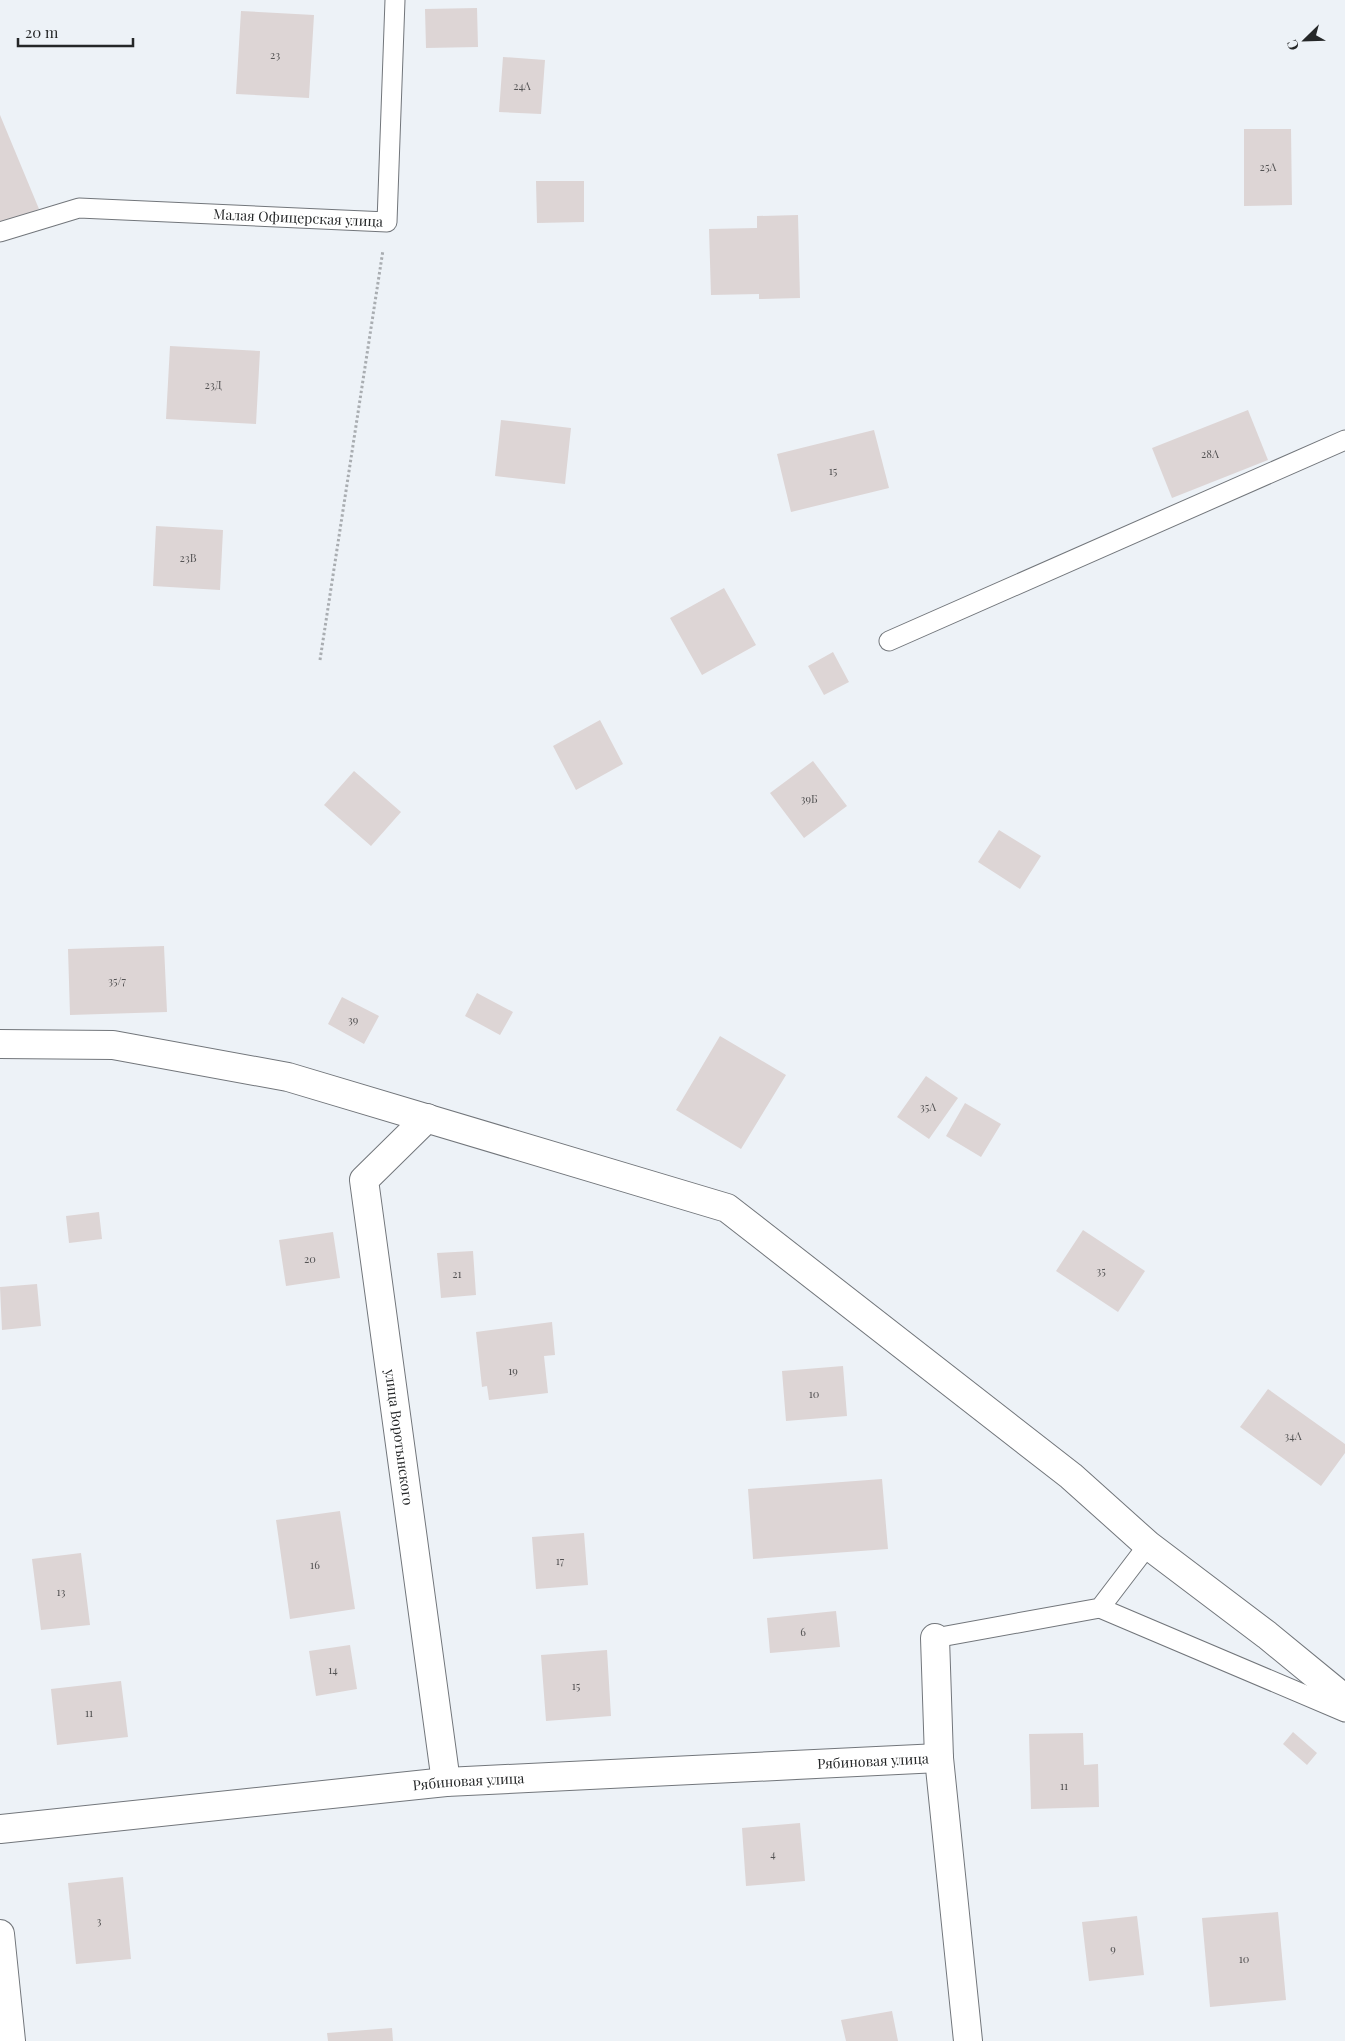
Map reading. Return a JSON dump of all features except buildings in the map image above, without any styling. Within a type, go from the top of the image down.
[{"type":"street","points":[[0,1044],[113,1044],[288,1077],[727,1208],[1071,1476],[1148,1544],[1268,1635],[1345,1699]]},
{"type":"street","name":"улица Воротынского","points":[[427,1118],[364,1180],[446,1782]]},
{"type":"street","name":"Рябиновая улица","points":[[935,1638],[939,1758],[968,2041]]},
{"type":"street","name":"Рябиновая улица","points":[[0,1829],[446,1782],[939,1758]]},
{"type":"street","points":[[0,1934],[11,2041]]},
{"type":"lane","name":"Малая Офицерская улица","points":[[0,232],[79,208],[387,222],[395,0]]},
{"type":"lane","points":[[889,641],[1345,440]]},
{"type":"lane","points":[[1100,1608],[1148,1544]]},
{"type":"lane","points":[[935,1638],[1100,1608],[1345,1712]]},
{"type":"path","points":[[320,660],[387,222]]}]
